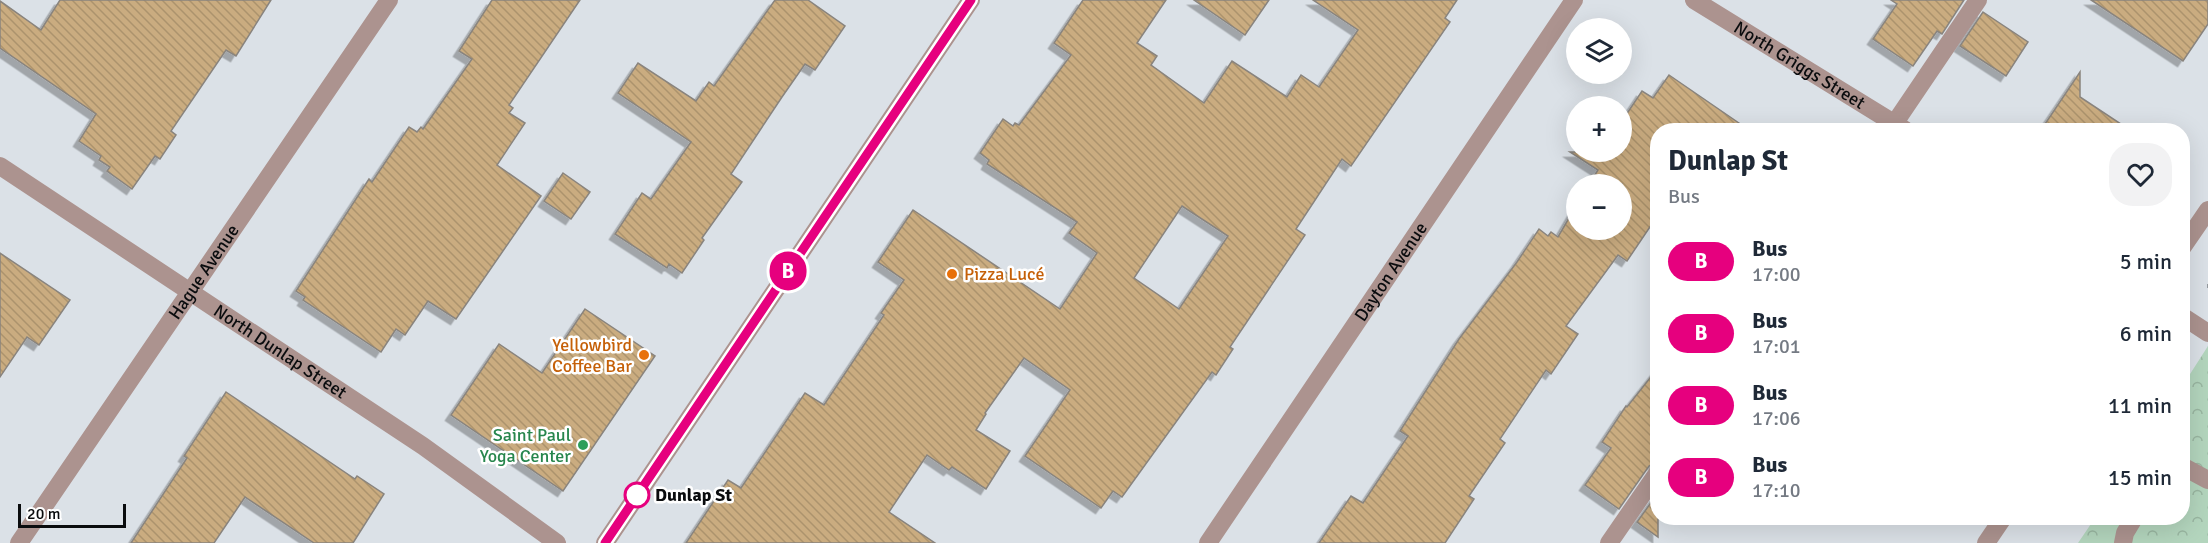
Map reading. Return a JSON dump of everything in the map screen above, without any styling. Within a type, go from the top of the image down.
[{"type":"street","name":"Hague Avenue","points":[[19,543],[389,0]]},
{"type":"street","points":[[605,543],[971,0]]},
{"type":"street","name":"Dayton Avenue","points":[[1208,543],[1574,0]]},
{"type":"street","name":"North Griggs Street","points":[[1694,0],[1888,123]]},
{"type":"street","points":[[1899,123],[1978,0]]},
{"type":"street","name":"North Dunlap Street","points":[[0,166],[423,446],[557,543]]},
{"type":"street","points":[[2190,236],[2208,210]]},
{"type":"street","points":[[2190,321],[2208,333]]},
{"type":"street","points":[[2190,470],[2208,480]]},
{"type":"street","points":[[1609,543],[1650,484]]},
{"type":"street","points":[[1986,543],[1998,525]]},
{"type":"street","points":[[2123,543],[2130,525]]},
{"type":"green space","points":[[2208,346],[2208,543],[2078,543],[2090,525],[2190,525],[2190,374]]},
{"type":"building","points":[[60,0],[271,0],[236,56],[226,50],[171,131],[176,135],[160,159],[155,156],[132,189],[107,171],[110,167],[99,160],[101,156],[79,141],[96,114],[0,48],[0,1],[41,30]]},
{"type":"building","points":[[492,0],[580,0],[509,105],[513,108],[509,113],[525,123],[497,165],[541,196],[456,319],[428,301],[405,335],[396,329],[381,352],[303,300],[305,297],[296,291],[369,179],[372,182],[409,127],[417,132],[421,127],[423,129],[472,59],[459,51]]},
{"type":"building","points":[[775,0],[808,0],[845,26],[815,70],[805,64],[731,174],[742,182],[702,238],[704,240],[682,273],[669,264],[667,268],[615,234],[642,193],[651,199],[691,142],[618,93],[638,63],[696,101],[709,82],[714,86]]},
{"type":"building","points":[[1083,0],[1166,0],[1137,43],[1157,56],[1151,65],[1204,103],[1232,61],[1287,97],[1301,75],[1319,87],[1358,30],[1313,0],[1457,0],[1445,18],[1450,22],[1351,166],[1342,159],[1296,229],[1305,235],[1230,347],[1233,349],[1216,375],[1212,372],[1122,497],[1113,491],[1101,508],[1025,456],[1070,390],[1024,358],[985,413],[976,430],[1010,451],[986,489],[952,467],[949,470],[927,455],[889,512],[935,543],[686,543],[728,480],[741,488],[805,393],[824,405],[884,315],[881,313],[904,280],[878,262],[913,210],[1060,309],[1097,253],[1069,233],[1077,222],[987,164],[989,160],[980,153],[1003,119],[1013,126],[1015,123],[1019,125],[1071,55],[1054,43]],"holes":[[[1182,206],[1228,236],[1179,309],[1134,278]]]},
{"type":"building","points":[[1194,0],[1269,0],[1245,35]]},
{"type":"building","points":[[1891,0],[1964,0],[1942,34],[1937,31],[1913,66],[1873,39],[1897,4]]},
{"type":"building","points":[[2091,0],[2208,0],[2208,24],[2183,61]]},
{"type":"building","points":[[1983,12],[2028,42],[2006,76],[1960,46]]},
{"type":"building","points":[[2080,72],[2080,97],[2119,123],[2046,123]]},
{"type":"building","points":[[1669,75],[1739,123],[1650,123],[1650,227],[1627,261],[1618,255],[1566,326],[1578,334],[1551,374],[1546,370],[1500,439],[1505,443],[1469,496],[1474,499],[1445,543],[1319,543],[1351,496],[1363,503],[1408,436],[1400,431],[1459,339],[1539,229],[1548,236],[1551,232],[1558,237],[1566,223],[1566,240],[1632,240],[1632,174],[1595,174],[1598,170],[1586,162],[1632,162],[1632,106],[1642,91],[1653,98]]},
{"type":"building","points":[[563,173],[590,192],[571,219],[544,201]]},
{"type":"building","points":[[0,253],[70,300],[39,345],[27,337],[0,377]]},
{"type":"building","points":[[585,309],[655,356],[563,491],[451,415],[499,344],[542,373]]},
{"type":"building","points":[[1650,378],[1650,465],[1619,509],[1585,485],[1611,448],[1602,442]]},
{"type":"building","points":[[226,392],[355,479],[357,476],[384,494],[353,543],[314,543],[245,497],[214,543],[131,543],[187,458],[184,456]]},
{"type":"building","points":[[1650,504],[1650,525],[1658,525],[1658,537],[1637,522]]},
{"type":"bus line","name":"B","points":[[605,543],[971,0]]},
{"type":"place","name":"Pizza Lucé","points":[[952,274]]},
{"type":"place","name":"Yellowbird Coffee Bar","points":[[644,355]]},
{"type":"place","name":"Saint Paul Yoga Center","points":[[583,445]]},
{"type":"place","name":"Dunlap St","points":[[637,495]]}]
